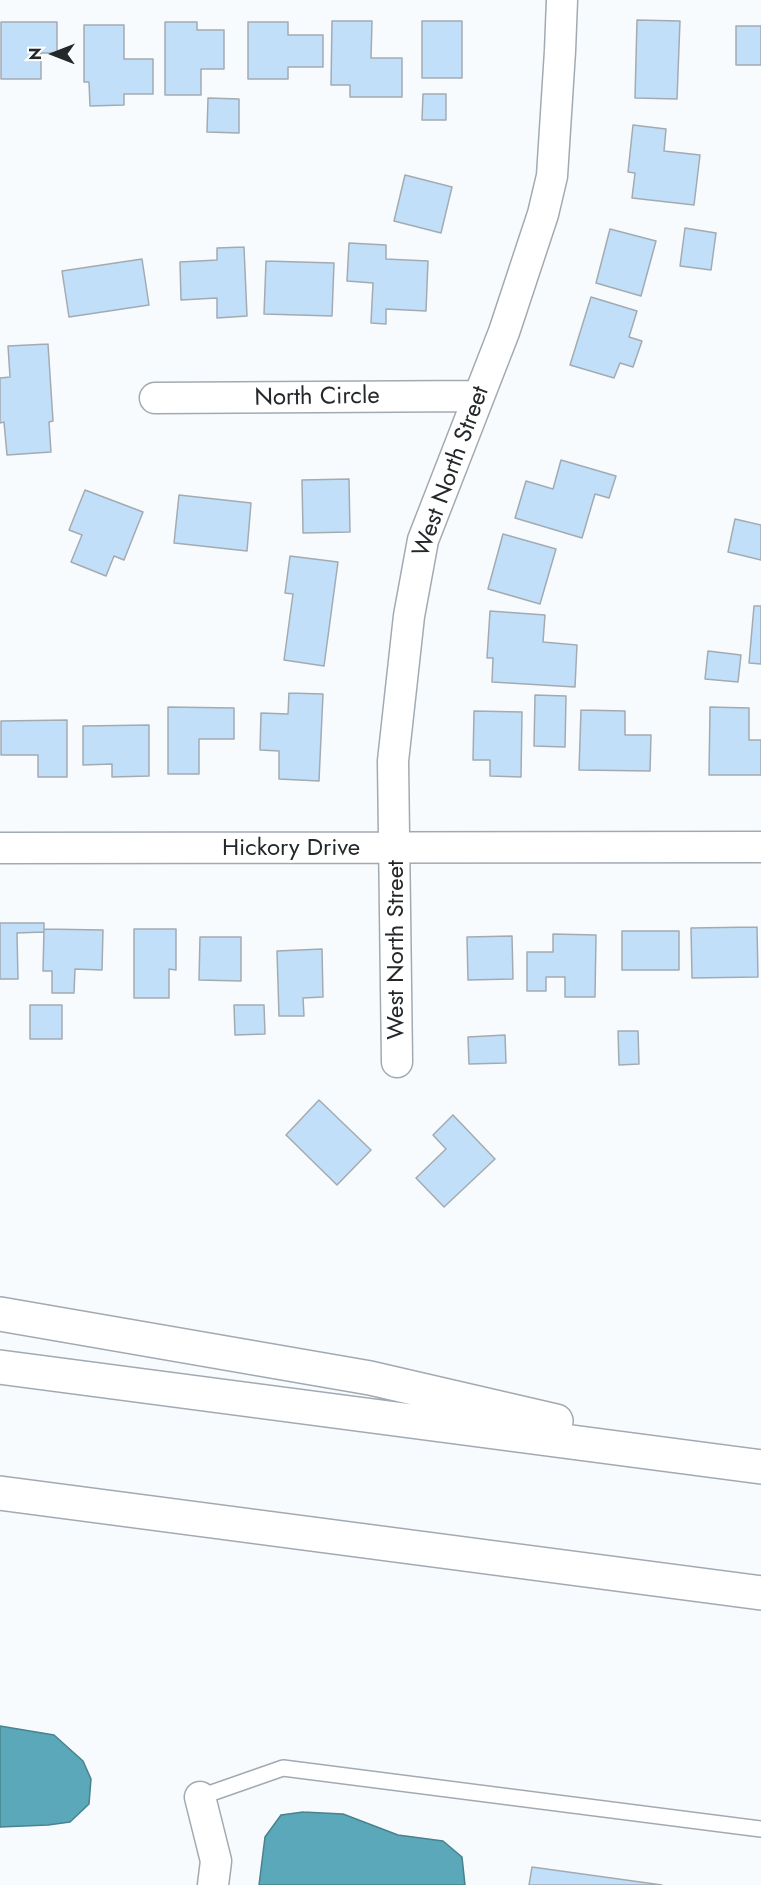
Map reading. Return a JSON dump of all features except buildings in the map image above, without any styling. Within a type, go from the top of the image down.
[{"type":"highway","points":[[0,1314],[370,1378],[750,1465]]},
{"type":"highway","points":[[0,1367],[750,1465]]},
{"type":"highway","points":[[0,1493],[761,1593]]},
{"type":"street","name":"West North Street","points":[[398,1062],[393,761],[409,616],[423,540],[508,321],[543,214],[552,176],[562,0]]},
{"type":"street","name":"North Circle","points":[[156,398],[479,396]]},
{"type":"street","name":"Hickory Drive","points":[[0,848],[761,847]]},
{"type":"street","points":[[200,1797],[216,1861],[213,1885]]},
{"type":"lane","points":[[200,1797],[283,1768],[761,1829]]},
{"type":"water","points":[[0,1726],[54,1735],[83,1761],[91,1779],[89,1804],[70,1822],[0,1827]]},
{"type":"water","points":[[303,1812],[343,1814],[398,1835],[443,1841],[462,1857],[465,1885],[259,1885],[265,1837],[281,1815]]}]
